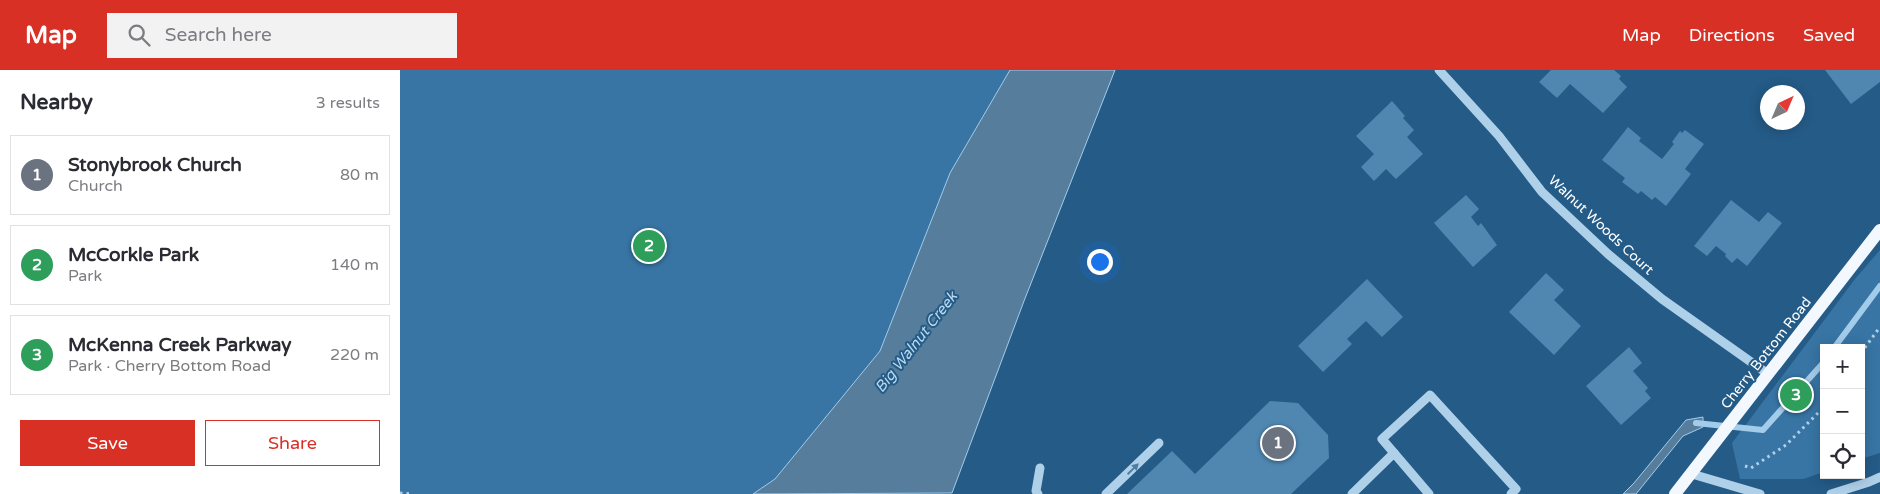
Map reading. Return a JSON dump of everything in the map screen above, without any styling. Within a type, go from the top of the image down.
[{"type":"main road","name":"Cherry Bottom Road","points":[[1675,494],[1880,230]]},
{"type":"street","name":"Walnut Woods Court","points":[[1439,70],[1499,136],[1542,192],[1608,254],[1662,300],[1768,374]]},
{"type":"street","points":[[1429,494],[1382,439],[1430,395],[1516,490],[1511,494]]},
{"type":"street","points":[[1106,494],[1159,444]]},
{"type":"street","points":[[1352,494],[1394,453]]},
{"type":"street","points":[[1038,494],[1036,491],[1040,468]]},
{"type":"street","points":[[1692,474],[1760,494]]},
{"type":"street","points":[[1831,494],[1880,477]]},
{"type":"path","points":[[1865,348],[1880,327]]},
{"type":"path","points":[[1745,466],[1751,468],[1786,444],[1820,411]]},
{"type":"path","points":[[400,493],[412,494]]},
{"type":"shaded area","points":[[400,70],[1010,70],[950,173],[880,351],[775,479],[753,494],[400,494]]},
{"type":"shaded area","points":[[1880,250],[1880,453],[1865,458],[1865,344],[1820,344],[1820,473],[1803,479],[1740,479],[1732,443],[1855,279]]},
{"type":"water","name":"Big Walnut Creek","points":[[1010,70],[1115,70],[1024,301],[952,493],[753,494],[775,479],[880,351],[950,173]]},
{"type":"water","points":[[1703,417],[1703,427],[1683,436],[1636,494],[1623,494],[1686,420]]},
{"type":"building","points":[[1551,70],[1614,70],[1621,76],[1619,79],[1627,87],[1603,113],[1570,84],[1557,98],[1539,82]]},
{"type":"building","points":[[1825,70],[1880,70],[1880,82],[1851,104]]},
{"type":"building","points":[[1392,101],[1405,116],[1403,118],[1414,130],[1407,137],[1423,154],[1396,179],[1386,169],[1374,181],[1361,167],[1374,154],[1356,136]]},
{"type":"building","points":[[1628,127],[1641,138],[1639,141],[1662,159],[1674,144],[1672,142],[1680,131],[1682,133],[1685,130],[1704,144],[1685,169],[1691,174],[1666,206],[1655,197],[1652,200],[1641,191],[1638,194],[1622,182],[1625,178],[1602,160]]},
{"type":"building","points":[[1466,195],[1479,209],[1471,217],[1478,226],[1481,223],[1497,245],[1473,267],[1434,223]]},
{"type":"building","points":[[1731,200],[1759,222],[1768,212],[1782,223],[1747,266],[1737,258],[1732,263],[1725,256],[1726,254],[1716,246],[1707,256],[1694,246]]},
{"type":"building","points":[[1546,273],[1564,290],[1554,300],[1581,326],[1554,355],[1509,312]]},
{"type":"building","points":[[1367,279],[1403,317],[1382,337],[1366,321],[1347,339],[1352,344],[1323,372],[1298,346]]},
{"type":"building","points":[[1629,347],[1642,363],[1633,371],[1648,388],[1645,391],[1651,398],[1621,425],[1586,386]]},
{"type":"building","points":[[1270,401],[1298,403],[1328,435],[1329,458],[1291,494],[1127,494],[1172,451],[1195,474]]},
{"type":"waterway","points":[[1837,344],[1880,286]]},
{"type":"waterway","points":[[1696,423],[1763,430],[1820,366]]},
{"type":"place","name":"McCorkle Park","points":[[649,246]]},
{"type":"place","name":"McKenna Creek Parkway","points":[[1796,395]]},
{"type":"place","name":"Stonybrook Church","points":[[1278,443]]}]
